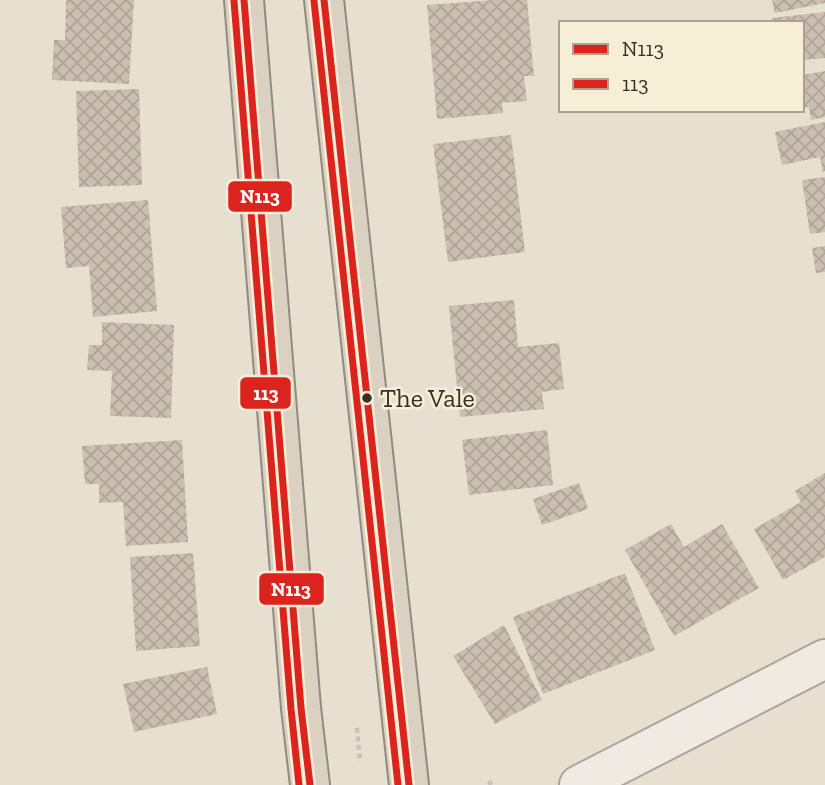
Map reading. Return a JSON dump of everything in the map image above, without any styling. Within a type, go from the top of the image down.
[{"type":"highway","points":[[244,0],[301,708],[310,785]]},
{"type":"highway","points":[[324,0],[409,785]]},
{"type":"street","points":[[579,785],[825,659]]},
{"type":"building","points":[[66,0],[134,0],[129,84],[52,80],[54,40],[65,40]]},
{"type":"building","points":[[527,0],[534,76],[524,76],[527,101],[502,103],[503,113],[437,119],[427,5]]},
{"type":"building","points":[[772,0],[825,0],[825,3],[775,13]]},
{"type":"building","points":[[825,12],[825,58],[804,60],[804,21],[772,21],[772,18]]},
{"type":"building","points":[[825,71],[825,117],[811,120],[809,107],[804,108],[804,75]]},
{"type":"building","points":[[139,89],[142,185],[79,187],[76,91]]},
{"type":"building","points":[[825,122],[825,171],[823,172],[820,157],[782,165],[775,132]]},
{"type":"building","points":[[511,135],[525,252],[448,262],[433,144]]},
{"type":"building","points":[[825,177],[825,232],[810,234],[802,180]]},
{"type":"building","points":[[148,200],[157,311],[93,317],[89,266],[66,268],[61,207]]},
{"type":"building","points":[[825,246],[825,272],[816,273],[812,248]]},
{"type":"building","points":[[514,300],[518,347],[559,343],[564,389],[542,392],[544,409],[460,417],[449,306]]},
{"type":"building","points":[[102,322],[174,325],[171,418],[110,416],[112,371],[87,370],[89,345],[102,345]]},
{"type":"building","points":[[547,430],[553,485],[469,495],[462,440]]},
{"type":"building","points":[[182,440],[188,542],[126,546],[123,502],[99,503],[99,484],[85,484],[82,446]]},
{"type":"building","points":[[825,473],[825,557],[783,580],[754,529],[801,502],[795,491]]},
{"type":"building","points":[[579,483],[588,509],[542,525],[533,499]]},
{"type":"building","points":[[671,524],[684,547],[722,524],[759,588],[674,636],[625,550]]},
{"type":"building","points":[[193,553],[200,646],[136,651],[130,557]]},
{"type":"building","points":[[625,573],[655,650],[543,694],[513,617]]},
{"type":"building","points":[[504,625],[542,700],[495,724],[453,656]]},
{"type":"building","points":[[207,667],[217,714],[134,732],[123,684]]},
{"type":"transit line","name":"N113","points":[[244,0],[301,708],[310,785]]},
{"type":"transit line","name":"N113","points":[[324,0],[409,785]]},
{"type":"transit line","name":"113","points":[[234,1],[299,785]]},
{"type":"transit line","name":"113","points":[[314,1],[398,785]]},
{"type":"place","name":"The Vale","points":[[367,398]]}]
